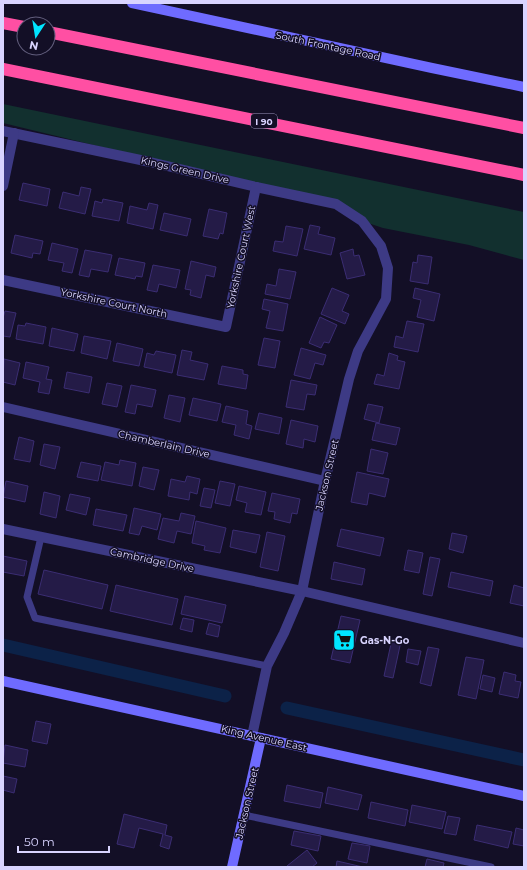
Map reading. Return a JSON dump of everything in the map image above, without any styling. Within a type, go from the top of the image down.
[{"type":"highway","points":[[3,23],[16,25]]},
{"type":"highway","points":[[56,34],[524,128]]},
{"type":"highway","name":"I 90","points":[[3,69],[524,175]]},
{"type":"main road","name":"South Frontage Road","points":[[132,3],[524,87]]},
{"type":"main road","name":"King Avenue East","points":[[3,681],[524,796]]},
{"type":"main road","name":"Jackson Street","points":[[232,867],[244,815],[257,737]]},
{"type":"street","name":"Kings Green Drive","points":[[3,131],[336,204],[362,221]]},
{"type":"street","points":[[3,186],[14,133]]},
{"type":"street","name":"Yorkshire Court West","points":[[226,327],[256,187]]},
{"type":"street","name":"Jackson Street","points":[[257,737],[267,666],[284,633],[302,591],[325,481],[351,372],[358,351],[386,300],[388,268],[381,246],[362,221]]},
{"type":"street","name":"Yorkshire Court North","points":[[3,280],[226,327]]},
{"type":"street","name":"Chamberlain Drive","points":[[3,407],[325,481]]},
{"type":"street","name":"Cambridge Drive","points":[[3,529],[302,591],[524,643]]},
{"type":"lane","points":[[41,537],[27,597],[35,618],[267,666]]},
{"type":"lane","points":[[244,815],[491,867]]},
{"type":"green space","points":[[3,104],[524,212],[524,260],[469,245],[383,228],[362,221],[336,204],[3,123]]},
{"type":"building","points":[[23,183],[50,189],[47,206],[19,200]]},
{"type":"building","points":[[81,187],[91,189],[85,214],[59,208],[63,192],[79,196]]},
{"type":"building","points":[[103,199],[123,203],[119,221],[92,216],[95,201],[102,203]]},
{"type":"building","points":[[149,203],[158,205],[153,229],[127,223],[130,206],[147,210]]},
{"type":"building","points":[[209,209],[227,213],[223,234],[220,233],[218,239],[203,236]]},
{"type":"building","points":[[164,213],[191,219],[187,236],[160,230]]},
{"type":"building","points":[[310,225],[320,227],[318,234],[335,238],[331,255],[304,249]]},
{"type":"building","points":[[286,226],[303,229],[297,256],[273,251],[275,241],[283,242]]},
{"type":"building","points":[[15,235],[43,241],[40,254],[33,253],[32,258],[11,253]]},
{"type":"building","points":[[52,243],[78,249],[72,273],[62,271],[64,263],[48,260]]},
{"type":"building","points":[[353,249],[354,256],[359,255],[365,275],[347,279],[340,253]]},
{"type":"building","points":[[85,250],[112,255],[108,272],[91,269],[89,277],[79,275]]},
{"type":"building","points":[[418,255],[432,257],[428,284],[410,281],[413,262],[417,263]]},
{"type":"building","points":[[119,258],[145,263],[142,277],[136,276],[135,279],[115,275]]},
{"type":"building","points":[[191,261],[216,267],[214,277],[206,275],[201,298],[190,295],[191,290],[185,289]]},
{"type":"building","points":[[153,265],[180,270],[176,288],[159,284],[157,292],[147,290]]},
{"type":"building","points":[[279,269],[296,272],[290,299],[265,294],[267,284],[276,286]]},
{"type":"building","points":[[332,288],[349,295],[342,311],[349,314],[345,324],[321,314]]},
{"type":"building","points":[[415,288],[440,294],[434,321],[417,317],[421,300],[413,298]]},
{"type":"building","points":[[264,299],[288,304],[283,331],[266,328],[270,311],[262,309]]},
{"type":"building","points":[[5,311],[16,313],[10,337],[3,336],[3,318]]},
{"type":"building","points":[[320,317],[337,325],[329,343],[324,342],[321,348],[309,343]]},
{"type":"building","points":[[407,321],[424,324],[418,352],[394,347],[396,336],[403,338]]},
{"type":"building","points":[[26,323],[46,327],[43,344],[16,339],[18,325],[25,326]]},
{"type":"building","points":[[52,328],[78,334],[74,351],[49,346]]},
{"type":"building","points":[[84,336],[111,341],[107,359],[81,353]]},
{"type":"building","points":[[264,338],[280,341],[275,368],[258,365]]},
{"type":"building","points":[[117,343],[143,349],[139,366],[113,361]]},
{"type":"building","points":[[301,348],[326,355],[323,365],[315,363],[310,379],[294,375]]},
{"type":"building","points":[[182,350],[192,352],[190,360],[208,364],[204,380],[177,375]]},
{"type":"building","points":[[156,351],[176,355],[172,373],[144,367],[147,353],[154,355]]},
{"type":"building","points":[[389,353],[398,356],[397,360],[405,362],[399,389],[374,384],[377,374],[384,376]]},
{"type":"building","points":[[4,359],[20,363],[15,385],[3,382]]},
{"type":"building","points":[[26,362],[49,367],[46,379],[52,380],[49,394],[38,392],[40,382],[23,378]]},
{"type":"building","points":[[222,366],[243,370],[243,374],[248,375],[246,389],[218,384]]},
{"type":"building","points":[[67,372],[92,377],[89,393],[64,388]]},
{"type":"building","points":[[291,380],[317,385],[315,395],[307,394],[304,410],[286,407]]},
{"type":"building","points":[[107,383],[122,386],[117,407],[102,404]]},
{"type":"building","points":[[131,385],[156,390],[152,407],[137,404],[135,414],[125,412]]},
{"type":"building","points":[[169,395],[185,398],[180,422],[164,418]]},
{"type":"building","points":[[193,398],[221,404],[217,421],[189,415]]},
{"type":"building","points":[[368,404],[383,407],[379,423],[364,419]]},
{"type":"building","points":[[226,406],[248,411],[246,424],[252,426],[249,439],[234,435],[236,425],[222,422]]},
{"type":"building","points":[[259,413],[282,418],[279,434],[255,429]]},
{"type":"building","points":[[291,420],[318,426],[315,442],[304,439],[303,448],[286,444]]},
{"type":"building","points":[[376,423],[400,428],[396,445],[372,440]]},
{"type":"building","points":[[19,437],[34,441],[30,462],[14,459]]},
{"type":"building","points":[[44,444],[60,447],[55,469],[40,465]]},
{"type":"building","points":[[371,449],[388,453],[383,474],[367,471]]},
{"type":"building","points":[[120,460],[136,463],[132,486],[101,480],[105,462],[119,465]]},
{"type":"building","points":[[81,462],[101,466],[98,481],[77,477]]},
{"type":"building","points":[[143,467],[159,470],[154,490],[139,486]]},
{"type":"building","points":[[357,472],[389,479],[385,497],[369,493],[367,505],[351,502]]},
{"type":"building","points":[[187,476],[200,479],[197,494],[190,492],[189,500],[168,496],[171,479],[185,482]]},
{"type":"building","points":[[6,481],[28,486],[25,502],[3,497]]},
{"type":"building","points":[[220,481],[235,484],[230,506],[215,503]]},
{"type":"building","points":[[239,486],[266,492],[261,515],[245,512],[247,503],[236,500]]},
{"type":"building","points":[[204,488],[215,490],[211,508],[200,506]]},
{"type":"building","points":[[44,492],[60,496],[56,518],[40,514]]},
{"type":"building","points":[[272,493],[300,499],[297,514],[292,513],[290,523],[274,519],[275,512],[268,511]]},
{"type":"building","points":[[70,494],[90,498],[86,515],[66,510]]},
{"type":"building","points":[[134,508],[161,514],[157,530],[142,526],[139,535],[129,533]]},
{"type":"building","points":[[96,509],[127,515],[123,531],[93,525]]},
{"type":"building","points":[[181,513],[195,516],[191,534],[177,531],[174,543],[158,539],[163,518],[179,521]]},
{"type":"building","points":[[196,521],[226,528],[220,553],[204,550],[205,546],[192,543]]},
{"type":"building","points":[[341,529],[384,538],[380,556],[337,546]]},
{"type":"building","points":[[233,530],[260,535],[256,553],[230,547]]},
{"type":"building","points":[[267,532],[285,536],[278,571],[260,567]]},
{"type":"building","points":[[452,533],[467,536],[463,553],[449,549]]},
{"type":"building","points":[[408,550],[423,553],[419,573],[404,570]]},
{"type":"building","points":[[3,556],[27,561],[24,576],[3,572]]},
{"type":"building","points":[[430,557],[440,559],[432,596],[423,594]]},
{"type":"building","points":[[334,562],[365,569],[362,585],[331,579]]},
{"type":"building","points":[[44,570],[108,585],[102,609],[38,594]]},
{"type":"building","points":[[451,572],[493,581],[490,596],[448,587]]},
{"type":"building","points":[[116,585],[178,599],[172,625],[110,611]]},
{"type":"building","points":[[514,585],[524,588],[524,606],[510,603]]},
{"type":"building","points":[[185,596],[226,605],[222,623],[181,614]]},
{"type":"building","points":[[341,616],[360,620],[350,663],[331,659]]},
{"type":"building","points":[[183,618],[194,620],[192,632],[180,629]]},
{"type":"building","points":[[209,623],[220,626],[218,637],[206,634]]},
{"type":"building","points":[[392,639],[401,641],[393,678],[384,676]]},
{"type":"building","points":[[428,647],[439,649],[431,686],[420,683]]},
{"type":"building","points":[[408,649],[421,651],[418,665],[406,662]]},
{"type":"building","points":[[466,657],[484,660],[476,699],[458,695]]},
{"type":"building","points":[[504,672],[516,675],[515,681],[521,682],[518,698],[499,694]]},
{"type":"building","points":[[483,675],[495,678],[492,692],[480,689]]},
{"type":"building","points":[[36,721],[51,724],[47,744],[32,741]]},
{"type":"building","points":[[5,745],[28,750],[25,767],[3,763]]},
{"type":"building","points":[[3,776],[17,779],[14,793],[3,790]]},
{"type":"building","points":[[287,785],[323,793],[320,808],[284,801]]},
{"type":"building","points":[[328,787],[362,795],[358,810],[325,803]]},
{"type":"building","points":[[371,802],[408,810],[405,826],[368,818]]},
{"type":"building","points":[[412,805],[446,812],[442,829],[409,822]]},
{"type":"building","points":[[124,814],[167,825],[165,835],[172,837],[169,849],[160,846],[163,834],[139,828],[134,848],[117,844]]},
{"type":"building","points":[[448,816],[460,818],[456,835],[444,833]]},
{"type":"building","points":[[477,825],[512,832],[508,848],[474,840]]},
{"type":"building","points":[[516,828],[524,830],[524,846],[513,844]]},
{"type":"building","points":[[294,831],[321,836],[318,851],[291,845]]},
{"type":"building","points":[[352,843],[370,846],[367,863],[348,859]]},
{"type":"building","points":[[307,850],[317,863],[312,867],[287,866]]},
{"type":"building","points":[[427,859],[444,863],[443,867],[425,867]]},
{"type":"building","points":[[337,861],[363,867],[336,867]]},
{"type":"waterway","points":[[3,645],[225,696]]},
{"type":"waterway","points":[[287,708],[524,760]]},
{"type":"place","name":"Gas-N-Go","points":[[344,640]]}]
